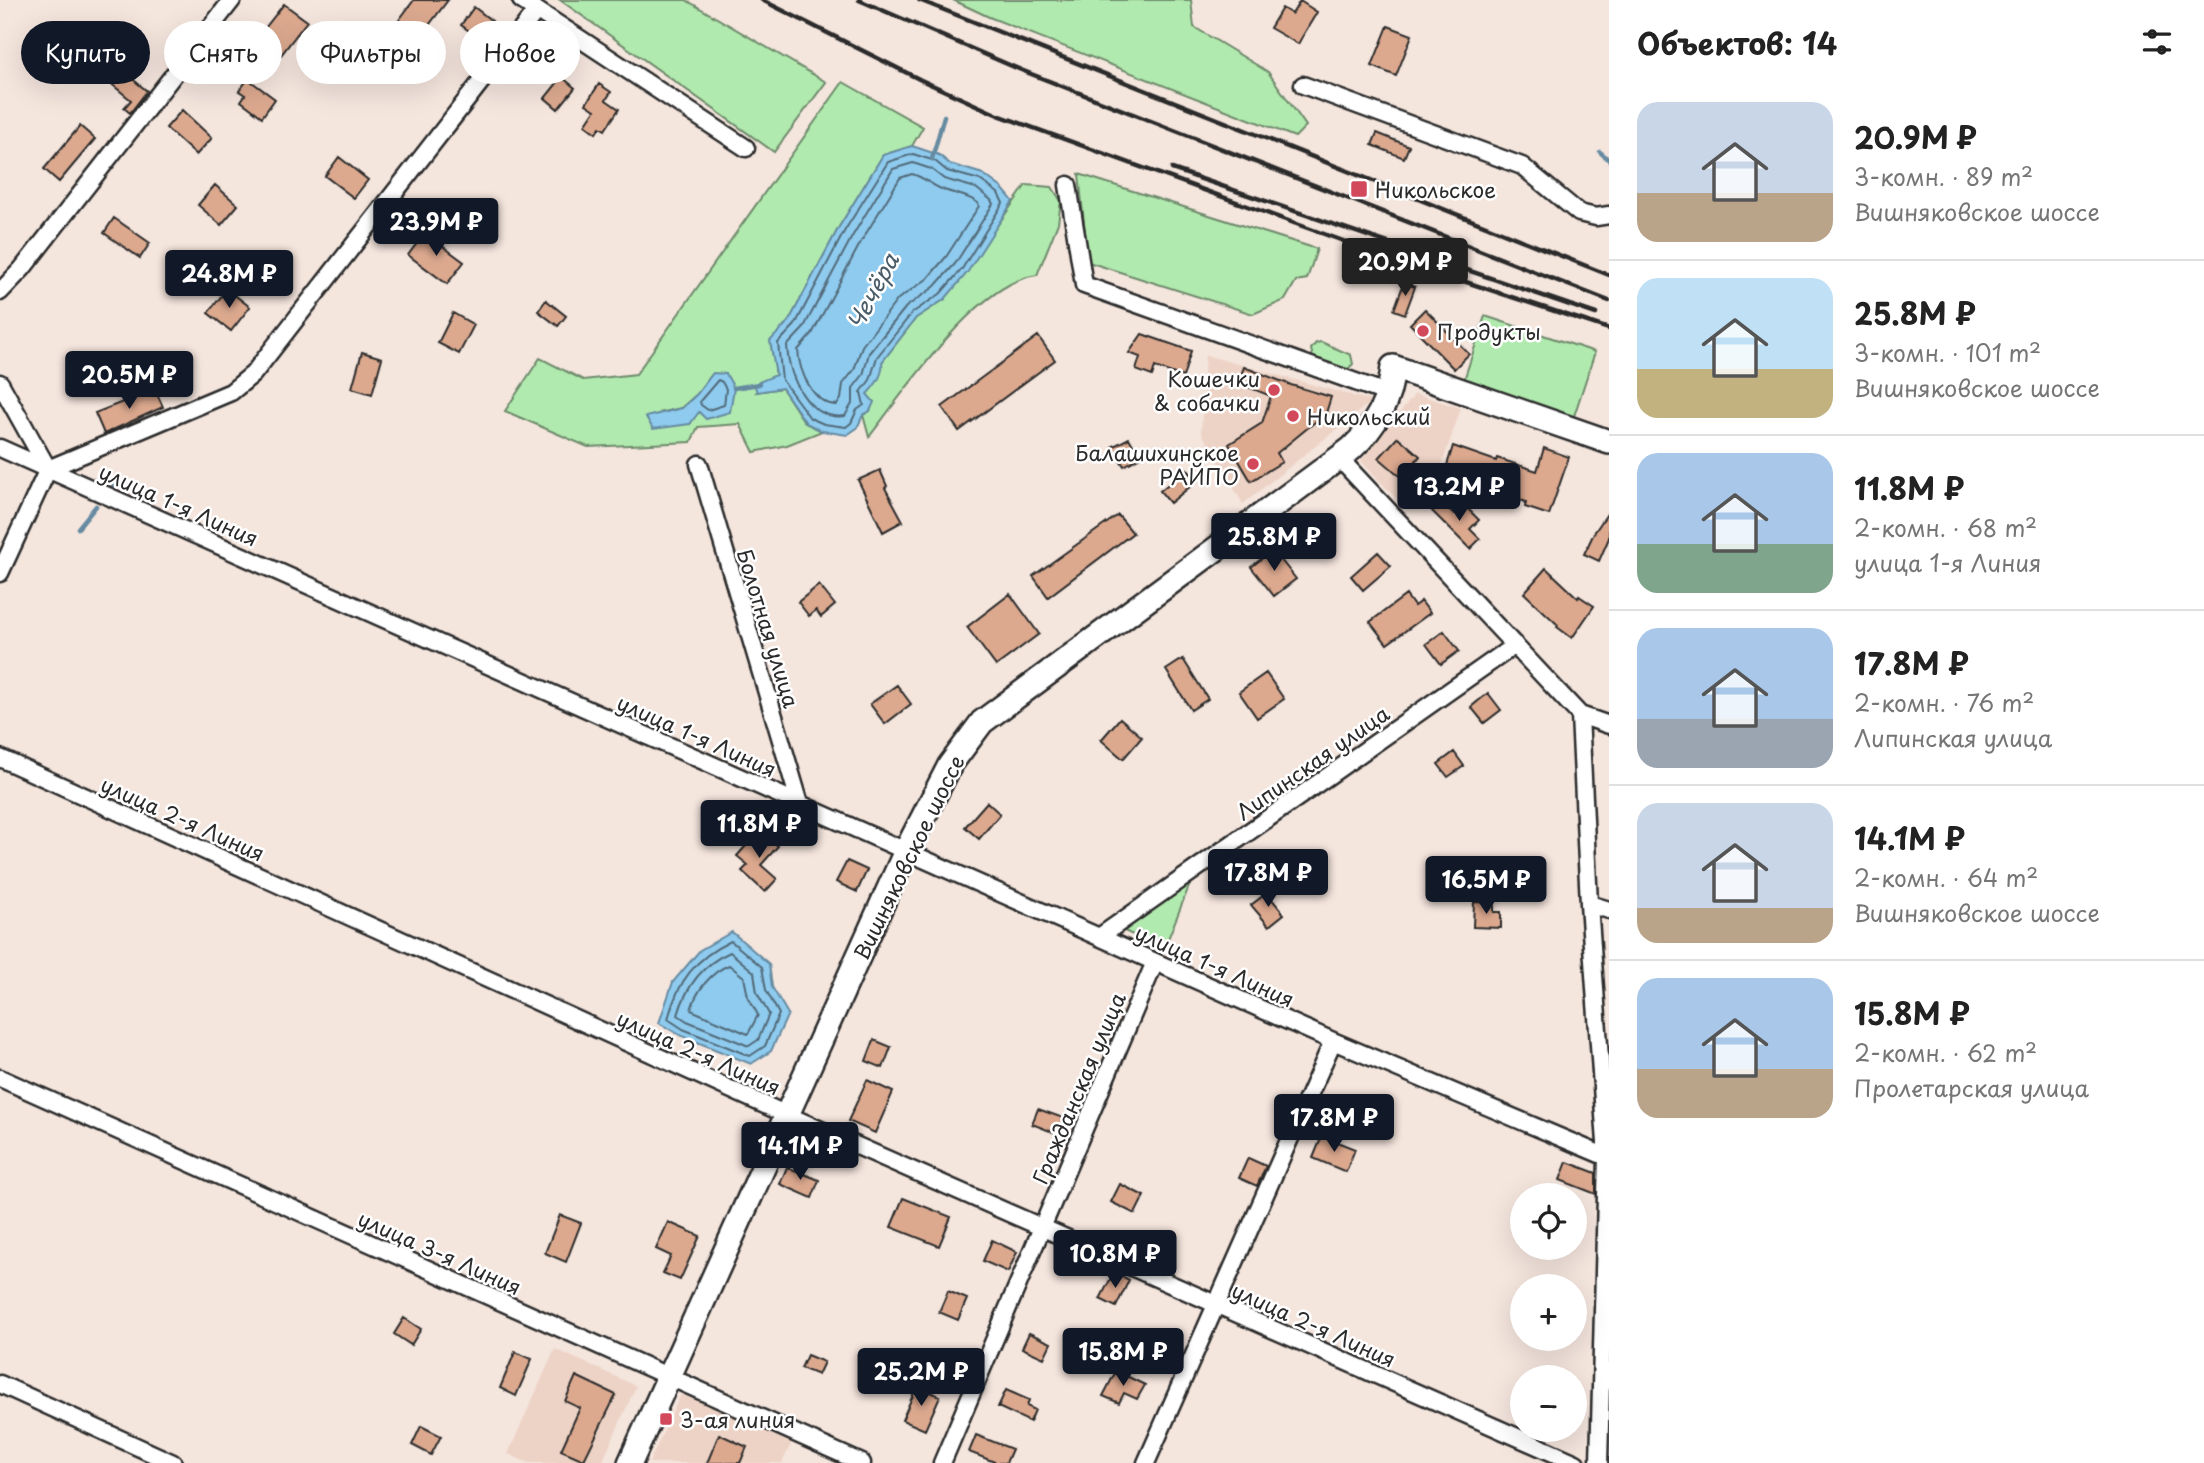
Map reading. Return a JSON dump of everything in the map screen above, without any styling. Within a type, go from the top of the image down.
[{"type":"street","points":[[0,292],[22,269],[232,0]]},
{"type":"street","points":[[521,0],[746,148]]},
{"type":"street","points":[[0,573],[48,469],[231,393],[253,374],[536,11]]},
{"type":"street","points":[[1303,85],[1522,166],[1579,213],[1596,217],[1609,215]]},
{"type":"street","points":[[1068,186],[1084,285],[1389,394]]},
{"type":"street","name":"Вишняковское шоссе","points":[[630,1463],[906,851],[950,765],[982,722],[1362,440],[1373,426],[1389,394],[1393,367],[1609,442]]},
{"type":"street","points":[[0,383],[48,469]]},
{"type":"street","name":"улица 1-я Линия","points":[[0,447],[1333,1041],[1608,1158]]},
{"type":"street","points":[[1339,458],[1580,715],[1609,725]]},
{"type":"street","name":"Болотная улица","points":[[699,464],[800,804]]},
{"type":"street","name":"Липинская улица","points":[[1099,937],[1515,645]]},
{"type":"street","points":[[1580,715],[1589,904],[1608,1158],[1599,1463]]},
{"type":"street","name":"улица 2-я Линия","points":[[0,758],[787,1115],[1576,1463]]},
{"type":"street","points":[[1589,904],[1609,911]]},
{"type":"street","name":"Гражданская улица","points":[[942,1463],[1155,962]]},
{"type":"street","points":[[1146,1463],[1333,1041]]},
{"type":"street","name":"улица 3-я Линия","points":[[0,1078],[862,1463]]},
{"type":"street","points":[[0,1384],[173,1463]]},
{"type":"shaded area","points":[[1205,355],[1372,401],[1243,504],[1201,432]]},
{"type":"shaded area","points":[[1415,394],[1461,408],[1436,482],[1406,509],[1361,461]]},
{"type":"shaded area","points":[[555,1349],[636,1386],[602,1463],[529,1463],[508,1454]]},
{"type":"shaded area","points":[[681,1394],[792,1442],[782,1463],[649,1463]]},
{"type":"green space","points":[[560,0],[686,0],[826,82],[774,152]]},
{"type":"green space","points":[[953,0],[1191,0],[1194,27],[1268,72],[1306,126],[1295,137],[989,17]]},
{"type":"green space","points":[[843,82],[923,127],[912,146],[883,155],[839,227],[789,321],[771,341],[776,375],[757,392],[782,388],[805,423],[822,431],[787,445],[754,452],[740,424],[698,427],[691,442],[588,447],[505,411],[540,358],[583,380],[636,374]],"holes":[[[713,373],[690,424],[662,412],[681,408],[697,394]]]},
{"type":"green space","points":[[1079,174],[1317,249],[1307,279],[1296,281],[1285,300],[1253,314],[1088,262]]},
{"type":"green space","points":[[1026,185],[1052,187],[1061,201],[1058,223],[1037,275],[1014,282],[990,297],[967,317],[922,367],[869,437],[863,415],[870,411],[867,394],[882,362],[916,318],[945,299]]},
{"type":"green space","points":[[1485,316],[1595,352],[1573,419],[1463,383]]},
{"type":"green space","points":[[1321,342],[1351,355],[1353,364],[1347,370],[1313,358],[1311,349]]},
{"type":"green space","points":[[1190,884],[1164,949],[1122,930]]},
{"type":"water","points":[[912,146],[939,155],[950,164],[983,174],[1002,188],[1013,201],[967,273],[945,299],[916,318],[882,362],[876,384],[867,394],[874,402],[857,428],[847,435],[822,431],[806,423],[782,388],[757,392],[754,384],[776,375],[770,341],[789,321],[839,227],[883,155]]},
{"type":"water","points":[[713,373],[726,374],[734,388],[730,412],[706,419],[699,412],[690,424],[653,429],[646,417],[682,408]]},
{"type":"water","points":[[732,932],[769,964],[772,987],[788,1014],[771,1051],[751,1064],[680,1035],[659,1023],[673,982],[700,950]]},
{"type":"building","points":[[414,0],[448,0],[432,21],[399,20]]},
{"type":"building","points":[[1300,1],[1317,12],[1298,44],[1270,28],[1282,8],[1292,14]]},
{"type":"building","points":[[284,4],[307,21],[296,21],[296,35],[282,54],[282,21],[271,21]]},
{"type":"building","points":[[474,7],[492,21],[464,21]]},
{"type":"building","points":[[1388,26],[1412,35],[1396,76],[1372,66]]},
{"type":"building","points":[[112,84],[139,84],[147,91],[130,113],[124,108],[131,100]]},
{"type":"building","points":[[244,84],[255,84],[275,99],[262,117],[241,101],[245,95],[239,91]]},
{"type":"building","points":[[556,84],[570,84],[575,88],[558,109],[545,98]]},
{"type":"building","points":[[599,84],[611,92],[606,100],[619,109],[605,130],[600,127],[596,133],[585,125],[595,110],[586,104]]},
{"type":"building","points":[[182,110],[212,138],[196,155],[166,128]]},
{"type":"building","points":[[80,126],[95,139],[59,182],[44,169]]},
{"type":"building","points":[[1377,133],[1409,146],[1404,158],[1372,145]]},
{"type":"building","points":[[339,157],[368,180],[354,198],[325,176]]},
{"type":"building","points":[[215,185],[238,205],[221,225],[198,205]]},
{"type":"building","points":[[114,218],[150,243],[140,258],[104,233]]},
{"type":"building","points":[[425,233],[464,262],[447,284],[408,255]]},
{"type":"building","points":[[1404,283],[1415,287],[1405,314],[1394,310]]},
{"type":"building","points":[[227,289],[250,307],[231,331],[208,313]]},
{"type":"building","points":[[546,300],[566,316],[558,326],[538,311]]},
{"type":"building","points":[[1425,309],[1469,354],[1454,369],[1410,324]]},
{"type":"building","points":[[453,313],[474,325],[459,354],[438,343]]},
{"type":"building","points":[[1142,334],[1191,351],[1183,377],[1155,367],[1152,376],[1136,370],[1140,357],[1129,353]]},
{"type":"building","points":[[1038,336],[1055,360],[959,431],[942,407]]},
{"type":"building","points":[[362,352],[382,358],[372,394],[352,388]]},
{"type":"building","points":[[1244,367],[1331,397],[1326,413],[1277,453],[1282,462],[1251,481],[1229,444],[1262,423],[1271,396],[1238,383]]},
{"type":"building","points":[[154,387],[163,407],[104,434],[95,413]]},
{"type":"building","points":[[1398,437],[1420,456],[1411,467],[1404,464],[1409,469],[1401,477],[1379,458]]},
{"type":"building","points":[[1129,438],[1140,457],[1124,466],[1112,447]]},
{"type":"building","points":[[1453,446],[1496,461],[1497,458],[1537,471],[1544,448],[1569,457],[1549,515],[1525,507],[1526,502],[1469,482],[1468,486],[1443,478]]},
{"type":"building","points":[[1187,469],[1197,481],[1170,503],[1160,491]]},
{"type":"building","points":[[880,470],[887,486],[885,488],[903,521],[883,532],[858,480]]},
{"type":"building","points":[[1441,502],[1454,514],[1464,505],[1479,520],[1470,529],[1480,539],[1470,549],[1432,511]]},
{"type":"building","points":[[1609,511],[1609,538],[1599,561],[1584,554]]},
{"type":"building","points":[[1118,515],[1133,533],[1048,597],[1033,576]]},
{"type":"building","points":[[1273,550],[1296,579],[1274,596],[1251,567]]},
{"type":"building","points":[[1378,552],[1391,566],[1363,590],[1351,576]]},
{"type":"building","points":[[1546,568],[1578,598],[1579,596],[1594,606],[1572,638],[1557,627],[1558,625],[1524,593]]},
{"type":"building","points":[[819,585],[835,605],[821,617],[816,610],[809,616],[798,602]]},
{"type":"building","points":[[1010,594],[1039,634],[996,666],[967,627]]},
{"type":"building","points":[[1406,595],[1414,606],[1421,601],[1430,613],[1387,644],[1370,622]]},
{"type":"building","points":[[1444,631],[1459,651],[1441,664],[1426,644]]},
{"type":"building","points":[[1183,659],[1208,699],[1191,710],[1166,670]]},
{"type":"building","points":[[1266,673],[1284,699],[1257,718],[1239,692]]},
{"type":"building","points":[[897,685],[911,704],[885,724],[870,704]]},
{"type":"building","points":[[1488,693],[1501,710],[1484,723],[1471,707]]},
{"type":"building","points":[[1120,718],[1142,737],[1123,759],[1101,740]]},
{"type":"building","points":[[1454,752],[1464,766],[1448,777],[1438,764]]},
{"type":"building","points":[[987,802],[1000,814],[979,839],[965,827]]},
{"type":"building","points":[[760,830],[778,846],[761,865],[777,879],[765,892],[742,871],[748,865],[737,856]]},
{"type":"building","points":[[847,861],[867,870],[857,892],[836,882]]},
{"type":"building","points":[[1267,893],[1284,914],[1269,926],[1251,905]]},
{"type":"building","points":[[1474,902],[1494,903],[1494,912],[1501,912],[1501,928],[1473,927]]},
{"type":"building","points":[[874,1040],[891,1047],[883,1068],[866,1061]]},
{"type":"building","points":[[867,1080],[893,1092],[875,1133],[848,1121]]},
{"type":"building","points":[[1038,1109],[1066,1119],[1060,1135],[1032,1124]]},
{"type":"building","points":[[1322,1136],[1355,1149],[1346,1172],[1313,1158]]},
{"type":"building","points":[[1248,1158],[1266,1166],[1257,1186],[1239,1178]]},
{"type":"building","points":[[1567,1162],[1596,1173],[1596,1194],[1587,1190],[1587,1183],[1568,1183],[1560,1180]]},
{"type":"building","points":[[787,1167],[819,1180],[812,1198],[780,1184]]},
{"type":"building","points":[[1120,1184],[1144,1196],[1135,1214],[1111,1202]]},
{"type":"building","points":[[903,1198],[951,1217],[939,1246],[891,1227]]},
{"type":"building","points":[[560,1215],[581,1223],[566,1262],[545,1253]]},
{"type":"building","points":[[668,1222],[700,1236],[680,1280],[663,1273],[671,1256],[656,1249]]},
{"type":"building","points":[[992,1240],[1017,1252],[1008,1272],[983,1261]]},
{"type":"building","points":[[1114,1272],[1129,1280],[1116,1307],[1100,1299]]},
{"type":"building","points":[[948,1291],[967,1299],[958,1320],[939,1312]]},
{"type":"building","points":[[404,1318],[421,1329],[411,1345],[394,1334]]},
{"type":"building","points":[[1029,1333],[1051,1343],[1044,1358],[1022,1348]]},
{"type":"building","points":[[515,1352],[532,1359],[516,1396],[500,1388]]},
{"type":"building","points":[[807,1355],[824,1362],[818,1375],[801,1368]]},
{"type":"building","points":[[1116,1371],[1145,1385],[1137,1399],[1124,1393],[1119,1403],[1103,1396]]},
{"type":"building","points":[[576,1376],[616,1395],[584,1460],[561,1450],[580,1408],[565,1401]]},
{"type":"building","points":[[917,1386],[940,1396],[925,1430],[902,1420]]},
{"type":"building","points":[[1006,1390],[1029,1400],[1027,1406],[1035,1410],[1030,1422],[998,1407]]},
{"type":"building","points":[[421,1426],[441,1436],[431,1455],[412,1445]]},
{"type":"building","points":[[719,1434],[747,1447],[740,1463],[707,1463]]},
{"type":"building","points":[[976,1435],[1012,1449],[1006,1463],[997,1463],[969,1452]]},
{"type":"waterway","name":"Чечёра","points":[[932,159],[944,116]]},
{"type":"waterway","points":[[1600,152],[1609,160]]},
{"type":"waterway","name":"Чечёра","points":[[734,388],[759,384]]},
{"type":"waterway","points":[[108,492],[119,479]]},
{"type":"waterway","points":[[78,528],[96,506]]},
{"type":"railway","points":[[762,0],[921,80],[998,115],[1357,246],[1609,329]]},
{"type":"railway","points":[[859,0],[1021,70],[1609,301]]},
{"type":"railway","points":[[919,0],[1609,275]]},
{"type":"railway","points":[[1172,169],[1596,314]]},
{"type":"place","name":"Никольское","points":[[1359,189]]},
{"type":"place","name":"Продукты","points":[[1423,331]]},
{"type":"place","name":"Кошечки & собачки","points":[[1274,390]]},
{"type":"place","name":"Никольский","points":[[1293,416]]},
{"type":"place","name":"Балашихинское РАЙПО","points":[[1253,464]]},
{"type":"place","name":"3-ая линия","points":[[666,1419]]}]
